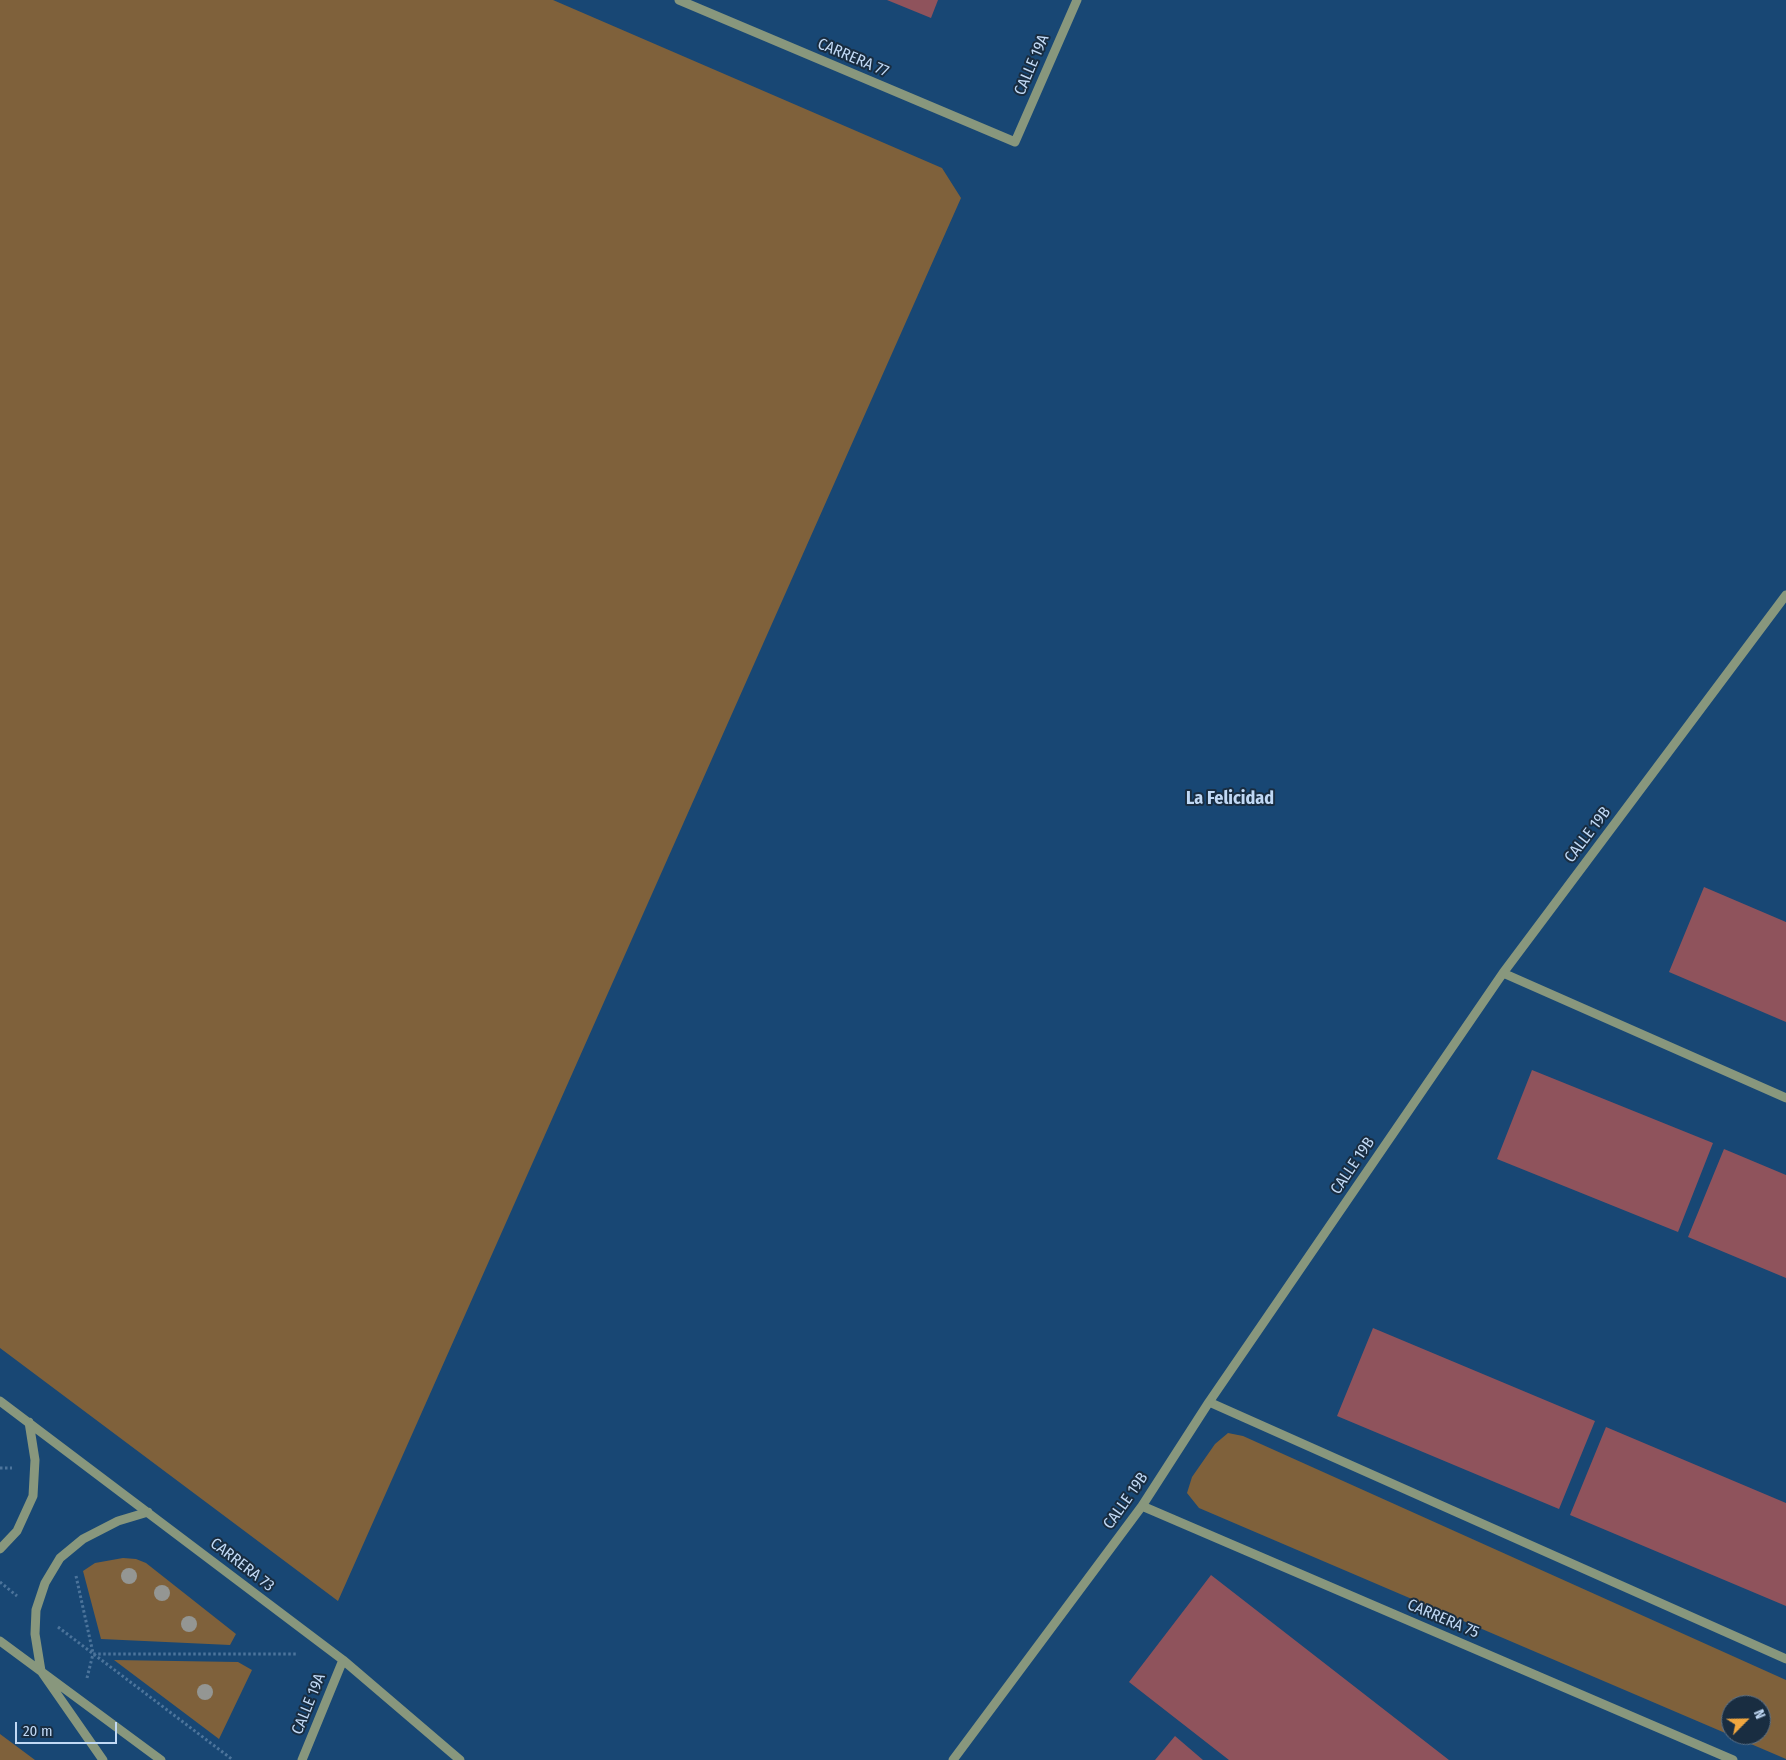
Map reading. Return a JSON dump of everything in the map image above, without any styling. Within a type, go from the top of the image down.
[{"type":"street","name":"CARRERA 77","points":[[679,0],[1015,142]]},
{"type":"street","name":"CALLE 19A","points":[[1015,142],[1077,0]]},
{"type":"street","name":"CALLE 19B","points":[[953,1760],[1142,1506],[1209,1402],[1503,973],[1786,595]]},
{"type":"street","points":[[1503,973],[1786,1098]]},
{"type":"street","name":"CARRERA 73","points":[[0,1401],[343,1660],[460,1760]]},
{"type":"street","points":[[1209,1402],[1786,1659]]},
{"type":"street","points":[[0,1549],[17,1531],[33,1496],[35,1460],[29,1422]]},
{"type":"street","name":"CARRERA 75","points":[[1142,1506],[1733,1760]]},
{"type":"street","points":[[103,1760],[40,1671],[35,1634],[36,1610],[45,1583],[60,1558],[83,1539],[118,1521],[148,1512]]},
{"type":"street","points":[[0,1641],[162,1760]]},
{"type":"street","name":"CALLE 19A","points":[[302,1760],[343,1660]]},
{"type":"path","points":[[0,1468],[14,1468]]},
{"type":"path","points":[[76,1572],[93,1654],[87,1678],[88,1707]]},
{"type":"path","points":[[0,1582],[232,1760]]},
{"type":"path","points":[[93,1654],[334,1655]]},
{"type":"shaded area","points":[[0,0],[553,0],[942,168],[961,198],[338,1601],[0,1348]]},
{"type":"shaded area","points":[[1228,1433],[1243,1436],[1786,1680],[1786,1759],[1753,1745],[1771,1745],[1771,1695],[1721,1695],[1721,1731],[1199,1508],[1187,1493],[1192,1477],[1215,1444]]},
{"type":"shaded area","points":[[123,1558],[136,1559],[146,1563],[236,1634],[230,1645],[101,1639],[83,1571],[95,1563]]},
{"type":"shaded area","points":[[114,1660],[238,1662],[252,1670],[219,1739]]},
{"type":"shaded area","points":[[0,1734],[35,1760],[0,1760]]},
{"type":"building","points":[[887,0],[938,0],[931,18]]},
{"type":"building","points":[[1704,887],[1786,922],[1786,1022],[1669,972]]},
{"type":"building","points":[[1532,1070],[1713,1143],[1678,1232],[1497,1159]]},
{"type":"building","points":[[1724,1149],[1786,1175],[1786,1278],[1688,1237]]},
{"type":"building","points":[[1373,1328],[1595,1421],[1559,1509],[1337,1416]]},
{"type":"building","points":[[1606,1427],[1786,1503],[1786,1606],[1570,1515]]},
{"type":"building","points":[[1211,1575],[1449,1760],[1229,1760],[1129,1682]]},
{"type":"building","points":[[1175,1736],[1203,1760],[1155,1760]]},
{"type":"district","name":"La Felicidad","points":[[1230,799]]}]
